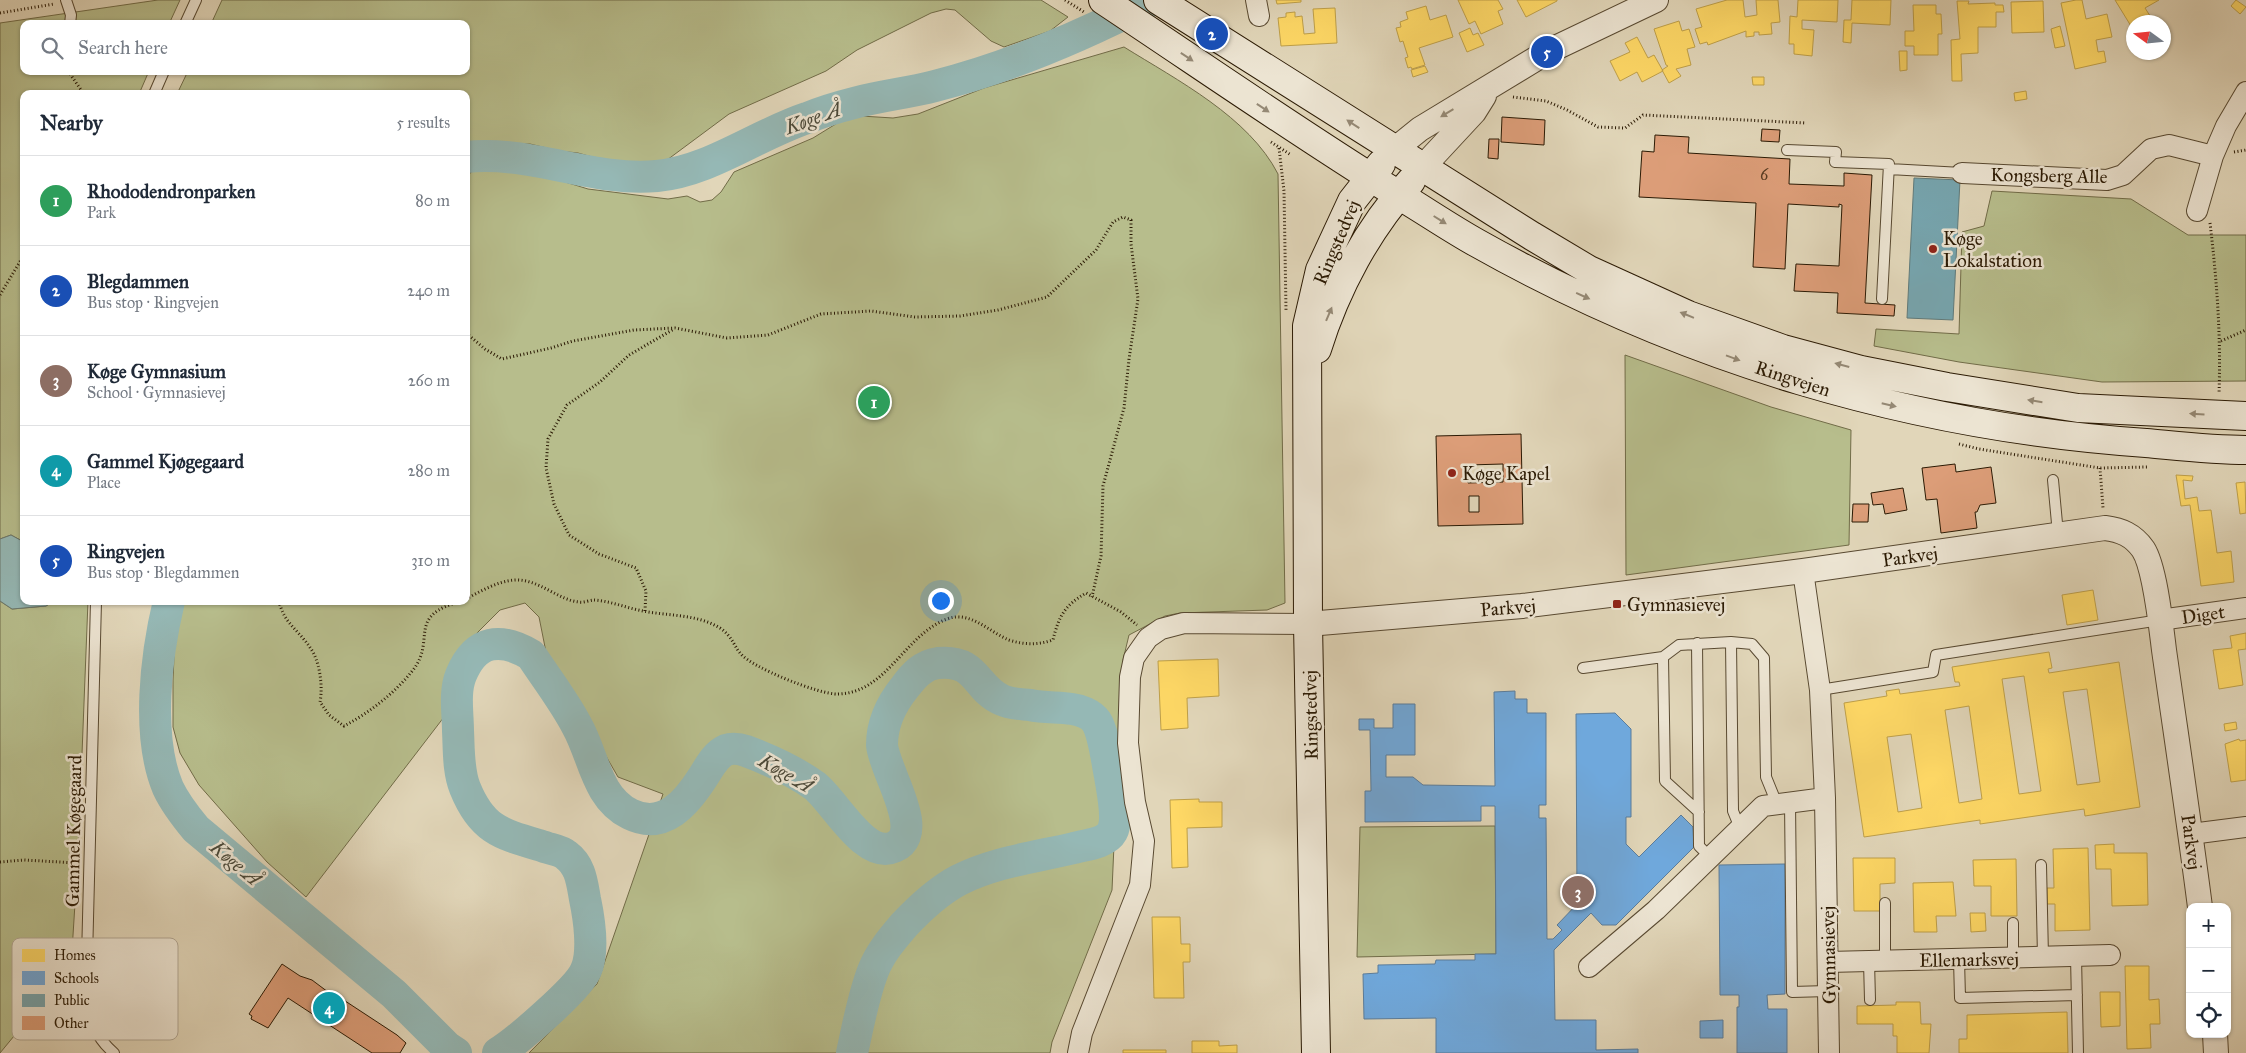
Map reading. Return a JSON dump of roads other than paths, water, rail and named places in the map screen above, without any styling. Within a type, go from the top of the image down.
[{"type":"main road","name":"Ringvejen","points":[[1103,0],[1274,116],[1477,243],[1573,292],[1669,336],[1773,373],[1855,398],[1933,415],[2076,439],[2246,450]]},
{"type":"main road","name":"Ringvejen","points":[[1158,0],[1422,168],[1590,270],[1688,315],[1783,349],[1861,370],[1947,388],[2078,408],[2246,416]]},
{"type":"main road","name":"Ringstedvej","points":[[1316,1053],[1308,624],[1307,326],[1320,270],[1352,201],[1369,176],[1394,150]]},
{"type":"main road","name":"Ringstedvej","points":[[1308,377],[1322,330],[1343,281],[1382,216],[1398,194],[1422,168]]},
{"type":"street","points":[[1394,150],[1420,129],[1547,52],[1656,0]]},
{"type":"street","points":[[1422,168],[1474,112],[1488,88]]},
{"type":"street","points":[[2197,212],[2213,156],[2226,126],[2246,92]]},
{"type":"street","name":"Kongsberg Alle","points":[[1962,173],[2107,180],[2123,175],[2151,149],[2169,145],[2213,156]]},
{"type":"street","name":"Parkvej","points":[[1308,624],[1522,606],[1803,571],[2105,528],[2120,530],[2134,538],[2144,550],[2150,568],[2160,620],[2200,903]]},
{"type":"street","name":"Gymnasievej","points":[[1803,571],[1820,690],[1825,798],[1829,1053]]},
{"type":"street","name":"Diget","points":[[2160,620],[2246,608]]},
{"type":"street","points":[[1078,1053],[1082,1033],[1140,885],[1144,841],[1135,802],[1128,743],[1130,677],[1134,658],[1148,638],[1161,629],[1184,623],[1308,624]]},
{"type":"street","points":[[1589,967],[1656,910],[1763,806],[1825,798]]},
{"type":"street","points":[[2191,834],[2246,827]]},
{"type":"street","name":"Ellemarksvej","points":[[1828,962],[2110,955]]},
{"type":"street","points":[[2215,1038],[2216,1053]]},
{"type":"lane","points":[[67,0],[70,20]]},
{"type":"lane","points":[[187,20],[196,0]]},
{"type":"lane","points":[[156,90],[162,75]]},
{"type":"lane","points":[[1787,150],[1836,152],[1835,162],[1889,164],[1882,298]]},
{"type":"lane","points":[[1889,169],[1962,173]]},
{"type":"lane","points":[[2053,480],[2058,534]]},
{"type":"lane","name":"Gammel Køgegaard","points":[[88,938],[96,605]]},
{"type":"lane","points":[[1820,690],[1933,672],[1936,655],[2160,620]]},
{"type":"lane","points":[[1731,642],[1733,811],[1740,828]]},
{"type":"lane","points":[[1583,668],[1663,657],[1679,645],[1696,643],[1731,642],[1752,644],[1764,658],[1766,777],[1783,803],[1792,992],[1828,991]]},
{"type":"lane","points":[[1696,643],[1699,846],[1710,857]]},
{"type":"lane","points":[[1663,657],[1665,780],[1699,812]]},
{"type":"lane","points":[[2042,864],[2043,957]]},
{"type":"lane","points":[[1870,1000],[1885,903]]},
{"type":"lane","points":[[2013,923],[2013,958]]},
{"type":"lane","points":[[2076,956],[2078,1053]]},
{"type":"lane","points":[[1959,959],[1960,998],[2077,995]]},
{"type":"lane","name":"Gammel Køgegaard","points":[[101,1040],[114,1053]]},
{"type":"water","points":[[11,535],[20,540],[20,605],[48,605],[12,609],[0,601],[0,539]]},
{"type":"waterway","name":"Køge Å","points":[[470,157],[514,158],[609,175],[633,177],[677,173],[714,160],[788,125],[842,106],[935,86],[1019,60],[1073,38],[1152,0]]},
{"type":"waterway","name":"Køge Å","points":[[168,605],[157,670],[155,720],[161,767],[168,788],[177,804],[196,829],[394,994],[447,1047],[456,1053]]},
{"type":"waterway","name":"Køge Å","points":[[498,1053],[546,1014],[581,978],[586,970],[590,954],[590,935],[582,881],[571,859],[561,852],[515,838],[494,828],[478,813],[465,788],[459,760],[458,689],[461,675],[467,663],[482,648],[490,645],[510,645],[531,655],[577,726],[603,787],[619,807],[630,814],[654,819],[673,811],[690,796],[719,755],[726,750],[739,749],[782,766],[815,786],[862,838],[872,845],[883,849],[894,847],[903,840],[906,829],[901,800],[884,756],[882,737],[889,714],[900,693],[923,668],[938,663],[951,663],[969,670],[986,689],[1005,701],[1040,707],[1067,708],[1091,716],[1099,726],[1106,756],[1115,812],[1112,832],[1105,839],[1095,843],[1015,861],[972,874],[951,884],[930,900],[900,930],[879,958],[869,981],[852,1053]]},
{"type":"place","name":"Blegdammen","points":[[1212,34]]},
{"type":"place","name":"Ringvejen","points":[[1547,52]]},
{"type":"place","name":"Køge Lokalstation","points":[[1933,249]]},
{"type":"place","name":"Rhododendronparken","points":[[874,402]]},
{"type":"place","name":"Køge Kapel","points":[[1452,473]]},
{"type":"place","name":"Gymnasievej","points":[[1617,604]]},
{"type":"place","name":"Køge Gymnasium","points":[[1578,892]]},
{"type":"place","name":"Gammel Kjøgegaard","points":[[329,1008]]}]
